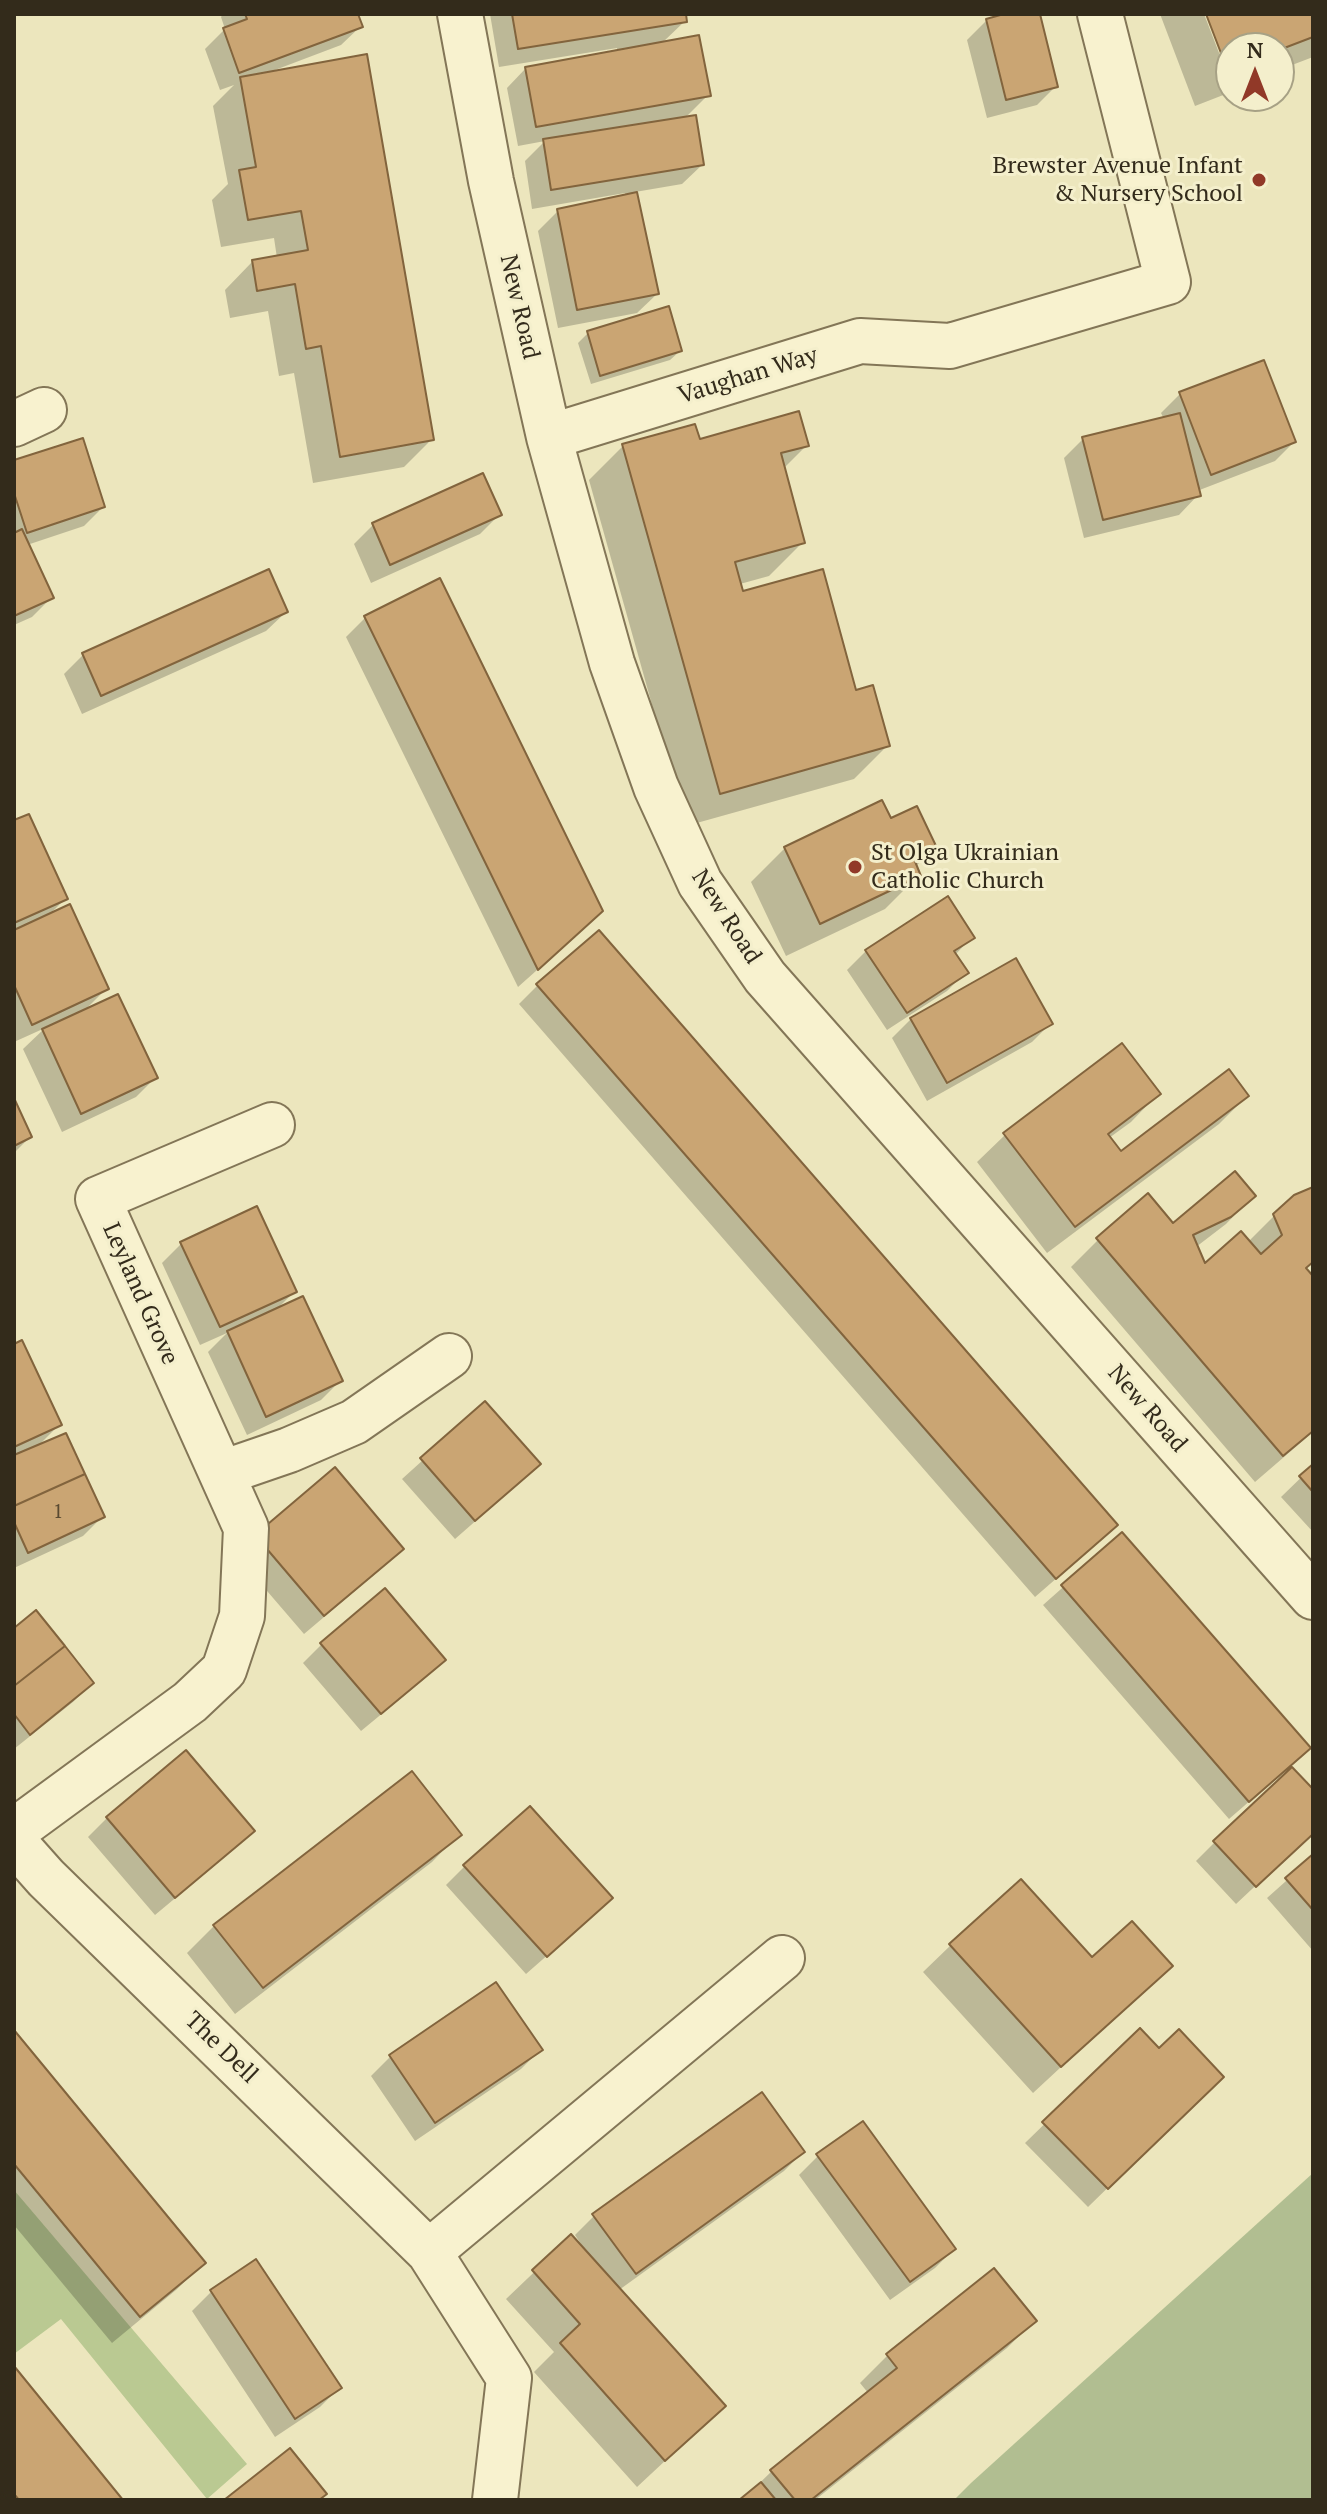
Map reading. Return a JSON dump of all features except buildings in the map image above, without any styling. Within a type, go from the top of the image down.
[{"type":"street","name":"New Road","points":[[460,14],[491,181],[549,437],[612,663],[656,787],[700,883],[765,977],[1313,1597]]},
{"type":"street","name":"Vaughan Way","points":[[549,437],[860,341],[950,346],[1184,278],[1100,14]]},
{"type":"street","name":"Leyland Grove","points":[[14,1831],[190,1702],[224,1670],[242,1616],[246,1528],[98,1199],[272,1125]]},
{"type":"street","points":[[222,1473],[289,1450],[354,1422],[449,1356]]},
{"type":"street","name":"The Dell","points":[[14,1842],[46,1878],[429,2252],[509,2378],[495,2500]]},
{"type":"street","points":[[429,2252],[782,1958]]},
{"type":"green space","points":[[1313,2173],[1313,2500],[954,2500],[971,2483]]},
{"type":"green space","points":[[14,2190],[247,2464],[207,2499],[61,2319],[14,2354]]},
{"type":"place","name":"Brewster Avenue Infant & Nursery School","points":[[1259,180]]},
{"type":"place","name":"St Olga Ukrainian Catholic Church","points":[[855,867]]}]
